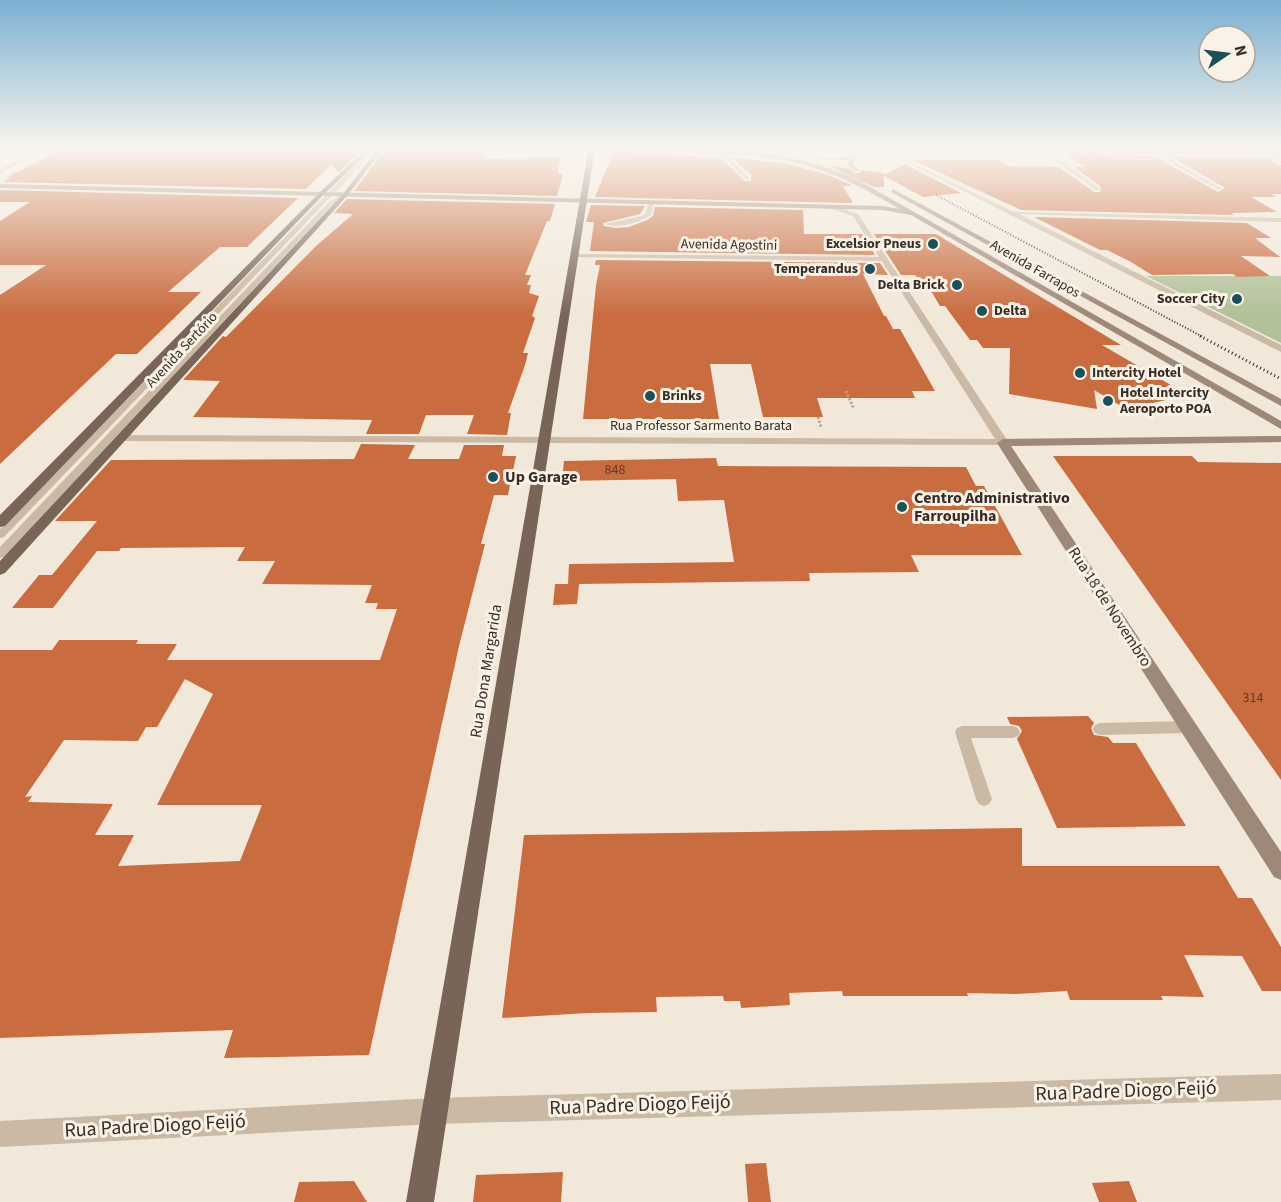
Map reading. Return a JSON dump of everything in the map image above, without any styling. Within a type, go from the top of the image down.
[{"type":"main road","name":"Avenida Sertório","points":[[0,523],[315,203]]},
{"type":"main road","name":"Avenida Sertório","points":[[0,570],[115,438],[337,203]]},
{"type":"main road","name":"Rua Dona Margarida","points":[[420,1202],[583,203]]},
{"type":"main road","points":[[690,203],[884,208],[914,214]]},
{"type":"main road","name":"Avenida Farrapos","points":[[894,203],[1281,426]]},
{"type":"main road","name":"Avenida Farrapos","points":[[917,203],[1281,403]]},
{"type":"main road","name":"Rua Professor Sarmento Barata","points":[[1003,443],[1281,439]]},
{"type":"main road","name":"Rua 18 de Novembro","points":[[1003,443],[1281,870]]},
{"type":"street","points":[[993,203],[1281,349]]},
{"type":"street","name":"Rua 18 de Novembro","points":[[831,207],[856,215],[1003,443]]},
{"type":"street","points":[[1011,212],[1281,220]]},
{"type":"street","name":"Rua Professor Sarmento Barata","points":[[115,438],[1003,443]]},
{"type":"street","name":"Rua Padre Diogo Feijó","points":[[0,1134],[435,1111],[1281,1087]]},
{"type":"lane","points":[[0,535],[315,203]]},
{"type":"lane","points":[[608,224],[633,223],[641,220],[648,215],[651,203]]},
{"type":"lane","name":"Avenida Agostini","points":[[574,255],[884,259]]},
{"type":"lane","points":[[0,554],[115,438]]},
{"type":"lane","points":[[1100,729],[1188,727]]},
{"type":"lane","points":[[984,799],[962,732],[1013,732]]},
{"type":"path","points":[[846,391],[854,409]]},
{"type":"green space","name":"Soccer City","points":[[1146,276],[1281,276],[1281,343]]},
{"type":"building","points":[[28,203],[293,203],[247,247],[220,247],[168,292],[201,292],[137,354],[116,354],[0,464],[0,295],[46,265],[0,265],[0,221]]},
{"type":"building","points":[[343,203],[555,204],[550,221],[547,221],[525,275],[531,275],[527,285],[531,285],[529,293],[539,296],[532,316],[535,318],[523,353],[528,353],[525,365],[508,413],[511,413],[507,435],[467,434],[474,415],[426,415],[419,434],[366,434],[372,420],[193,417],[220,381],[183,380],[223,336],[226,337],[316,246],[353,214],[334,213]]},
{"type":"building","points":[[1006,203],[1262,203],[1277,212],[1231,213],[1234,215],[1021,210]]},
{"type":"building","points":[[591,205],[645,206],[640,214],[603,223],[604,226],[616,228],[629,227],[647,220],[653,216],[655,207],[803,210],[804,234],[862,234],[875,255],[590,251],[594,222],[586,222]]},
{"type":"building","points":[[1034,217],[1247,223],[1271,238],[1255,238],[1280,257],[1241,256],[1270,276],[1152,275],[1107,250],[1100,250]]},
{"type":"building","points":[[874,234],[936,234],[1121,345],[1102,345],[1188,395],[1126,409],[1094,390],[1097,409],[1009,394],[1010,348],[983,348],[977,340],[970,340],[945,306],[940,306],[928,286],[924,286],[915,275],[901,275]]},
{"type":"building","points":[[596,260],[880,263],[888,275],[863,274],[884,316],[893,329],[900,329],[935,391],[912,391],[915,398],[817,398],[823,417],[763,417],[751,364],[710,364],[719,419],[583,419],[600,265],[595,265]]},
{"type":"building","points":[[361,444],[415,445],[408,459],[459,459],[464,445],[504,445],[502,456],[516,456],[508,495],[494,495],[481,544],[485,544],[459,646],[369,1055],[224,1058],[233,1030],[0,1038],[0,650],[52,650],[59,640],[138,640],[136,644],[177,644],[167,660],[380,660],[397,609],[376,609],[378,603],[365,603],[372,585],[262,584],[275,561],[237,561],[245,547],[121,548],[119,551],[97,551],[53,608],[12,608],[39,575],[52,575],[97,521],[55,521],[111,460],[354,459]],"holes":[[[185,679],[213,694],[157,805],[262,805],[240,861],[118,866],[134,835],[95,835],[113,804],[28,802],[32,796],[25,797],[64,740],[138,741],[146,727],[157,727]]]},
{"type":"building","points":[[1053,456],[1192,456],[1198,462],[1281,463],[1281,780]]},
{"type":"building","points":[[716,458],[718,466],[966,467],[976,486],[984,486],[1022,555],[911,555],[919,572],[809,573],[810,581],[579,584],[577,604],[553,605],[555,584],[568,584],[569,564],[734,562],[724,500],[678,501],[676,479],[562,481],[564,461]]},
{"type":"building","points":[[1088,716],[1094,723],[1091,728],[1094,735],[1108,737],[1113,743],[1136,743],[1186,826],[1057,828],[1017,739],[1022,731],[1019,726],[1010,724],[1007,717]]},
{"type":"building","points":[[1022,828],[1022,866],[1219,866],[1238,898],[1252,898],[1281,947],[1281,991],[1262,991],[1242,956],[1184,955],[1204,997],[1161,996],[1163,1000],[1070,1000],[1067,991],[1016,994],[967,993],[968,996],[843,996],[842,991],[789,993],[790,1005],[741,1008],[740,1001],[724,1001],[723,996],[656,997],[657,1012],[502,1018],[524,835]]},
{"type":"building","points":[[766,1163],[771,1202],[748,1202],[745,1164]]},
{"type":"building","points":[[563,1172],[561,1202],[473,1202],[476,1175]]},
{"type":"building","points":[[354,1181],[367,1202],[294,1202],[299,1182]]},
{"type":"building","points":[[1129,1181],[1137,1202],[1099,1202],[1092,1183]]},
{"type":"railway","points":[[951,203],[1203,337]]},
{"type":"railway","points":[[1200,336],[1281,379]]},
{"type":"place","name":"Excelsior Pneus","points":[[933,244]]},
{"type":"place","name":"Temperandus","points":[[870,269]]},
{"type":"place","name":"Delta Brick","points":[[957,285]]},
{"type":"place","name":"Soccer City","points":[[1237,299]]},
{"type":"place","name":"Delta","points":[[982,311]]},
{"type":"place","name":"Intercity Hotel","points":[[1080,373]]},
{"type":"place","name":"Brinks","points":[[650,396]]},
{"type":"place","name":"Hotel Intercity Aeroporto POA","points":[[1108,401]]},
{"type":"place","name":"Up Garage","points":[[493,477]]},
{"type":"place","name":"Centro Administrativo Farroupilha","points":[[902,507]]}]
